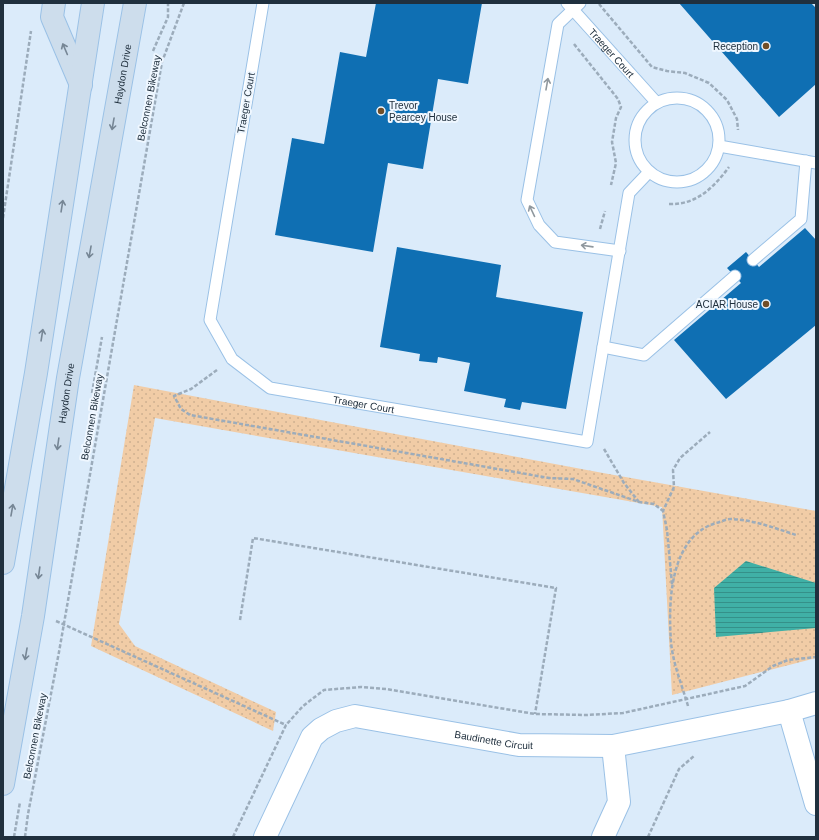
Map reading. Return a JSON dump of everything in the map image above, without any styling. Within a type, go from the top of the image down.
[{"type":"main road","points":[[54,3],[52,17],[80,84]]},
{"type":"main road","points":[[3,563],[36,373],[93,3]]},
{"type":"main road","name":"Haydon Drive","points":[[3,784],[33,616],[68,378],[135,3]]},
{"type":"street","name":"Baudinette Circuit","points":[[265,837],[312,737],[336,721],[354,716],[379,719],[519,745],[613,746],[789,711],[816,703]]},
{"type":"street","points":[[789,711],[816,804]]},
{"type":"street","points":[[603,837],[619,802],[613,746]]},
{"type":"lane","name":"Traeger Court","points":[[263,3],[210,320],[232,359],[270,388],[587,442],[629,193],[650,172]]},
{"type":"lane","name":"Traeger Court","points":[[573,5],[656,102]]},
{"type":"lane","points":[[573,5],[558,24],[527,200],[539,225],[555,242],[620,251]]},
{"type":"lane","points":[[666,98],[687,98],[705,108],[717,125],[719,146],[716,155],[705,172],[687,181],[667,181],[650,172],[638,156],[634,135],[641,116],[656,102],[666,98]]},
{"type":"lane","points":[[719,146],[811,162],[801,219],[753,260]]},
{"type":"lane","points":[[603,347],[644,355],[735,276]]},
{"type":"path","name":"Belconnen Bikeway","points":[[25,837],[64,624],[162,62],[184,3]]},
{"type":"path","points":[[597,3],[652,66],[668,71],[685,73],[709,83],[727,100],[737,119],[739,134]]},
{"type":"path","points":[[558,24],[618,98],[621,107],[616,118],[612,142],[616,163],[611,186]]},
{"type":"path","points":[[3,218],[32,26]]},
{"type":"path","points":[[669,204],[680,204],[693,200],[715,186],[729,166],[737,167]]},
{"type":"path","points":[[596,247],[605,209]]},
{"type":"path","points":[[232,359],[191,389],[174,396],[182,409],[190,415],[198,417],[549,478],[573,479],[638,502],[654,504],[663,511]]},
{"type":"path","points":[[590,425],[600,428],[605,453],[638,502]]},
{"type":"path","points":[[673,590],[667,530],[663,511],[674,487],[673,470],[680,458],[710,432]]},
{"type":"path","points":[[796,535],[762,523],[730,519],[705,526],[694,535],[681,555],[675,572],[670,605],[671,643],[676,671],[686,699],[745,686],[773,666],[788,660],[816,657]]},
{"type":"path","points":[[240,620],[253,538],[556,588],[535,714]]},
{"type":"path","points":[[54,619],[312,737]]},
{"type":"path","points":[[648,837],[679,769],[697,751]]},
{"type":"shaded area","points":[[134,385],[603,473],[816,511],[816,658],[672,695],[662,507],[155,418],[119,624],[135,646],[276,712],[273,731],[91,646]]},
{"type":"shaded area","points":[[746,561],[816,583],[816,628],[716,637],[714,588]]},
{"type":"building","name":"Trevor Pearcey House","points":[[376,3],[482,3],[468,84],[438,79],[423,169],[388,163],[373,252],[275,235],[292,138],[324,144],[340,52],[366,57]]},
{"type":"building","name":"Reception","points":[[679,3],[811,3],[816,8],[816,84],[779,117]]},
{"type":"building","name":"ACIAR House","points":[[805,228],[816,240],[816,325],[726,399],[674,340],[741,283],[727,268],[746,252],[759,267]]},
{"type":"building","points":[[397,247],[501,265],[496,297],[583,312],[566,409],[522,402],[520,410],[504,407],[506,399],[464,391],[470,363],[438,357],[437,363],[419,361],[420,354],[380,347]]},
{"type":"place","name":"Reception","points":[[766,46]]},
{"type":"place","name":"Trevor Pearcey House","points":[[381,111]]},
{"type":"place","name":"ACIAR House","points":[[766,304]]}]
